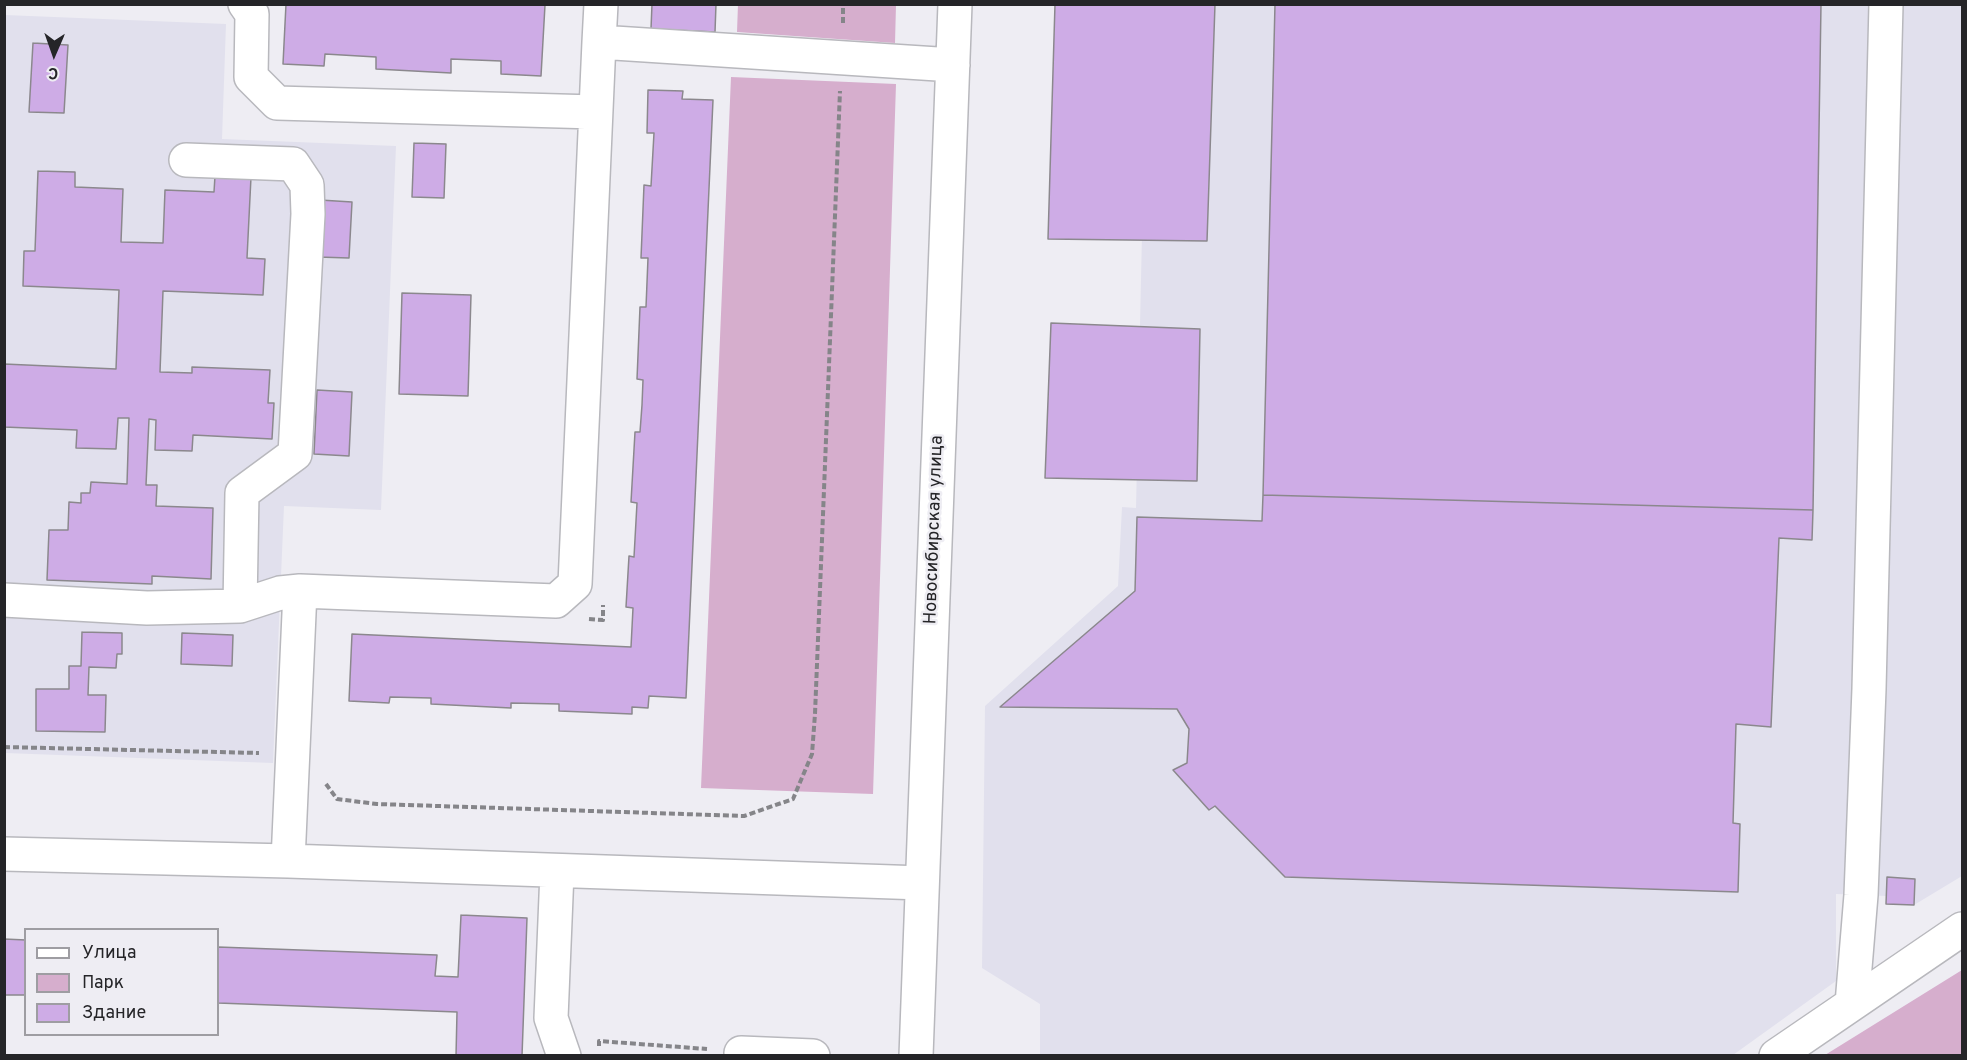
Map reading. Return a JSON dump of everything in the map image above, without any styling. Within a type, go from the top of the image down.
[{"type":"street","points":[[245,4],[252,14],[251,77],[277,103],[595,112]]},
{"type":"street","points":[[4,600],[147,608],[240,606],[280,593],[300,591],[556,601],[575,584],[601,4]]},
{"type":"street","name":"Новосибирская улица","points":[[916,1056],[955,4]]},
{"type":"street","points":[[1852,1004],[1861,895],[1869,701],[1886,4]]},
{"type":"street","points":[[599,42],[953,65]]},
{"type":"street","points":[[186,160],[293,164],[307,185],[308,214],[295,454],[242,493],[240,606]]},
{"type":"street","points":[[288,861],[300,591]]},
{"type":"street","points":[[4,854],[288,861],[922,883]]},
{"type":"street","points":[[557,872],[551,1018],[564,1056]]},
{"type":"street","points":[[1776,1056],[1962,929]]},
{"type":"street","points":[[727,1051],[813,1056]]},
{"type":"path","points":[[323,780],[338,799],[377,804],[744,816],[793,799],[812,754],[815,714],[843,4]]},
{"type":"path","points":[[580,619],[603,620],[604,597]]},
{"type":"path","points":[[4,747],[293,754]]},
{"type":"path","points":[[599,1041],[727,1051]]},
{"type":"shaded area","points":[[1147,5],[1962,5],[1962,876],[1914,905],[1886,904],[1886,896],[1836,894],[1836,981],[1733,1055],[1040,1055],[1040,1004],[982,968],[985,706],[1118,586],[1122,507],[1136,508]]},
{"type":"shaded area","points":[[5,15],[226,24],[222,139],[396,146],[381,510],[284,506],[273,763],[5,753]]},
{"type":"green space","points":[[738,4],[896,5],[895,43],[737,32]]},
{"type":"green space","points":[[731,77],[896,84],[873,794],[701,788]]},
{"type":"green space","points":[[1962,970],[1962,1055],[1825,1055]]},
{"type":"building","points":[[286,4],[545,5],[541,76],[501,74],[501,61],[451,59],[451,73],[376,69],[376,57],[325,54],[324,66],[283,64]]},
{"type":"building","points":[[652,4],[716,4],[715,32],[651,29]]},
{"type":"building","points":[[1055,4],[1215,4],[1207,241],[1048,239]]},
{"type":"building","points":[[1275,4],[1821,4],[1813,510],[1263,495]]},
{"type":"building","points":[[33,43],[68,45],[64,113],[29,112]]},
{"type":"building","points":[[648,90],[683,91],[682,99],[713,100],[686,698],[649,696],[648,708],[632,707],[632,714],[559,711],[559,704],[511,703],[511,708],[431,704],[431,698],[390,697],[389,703],[349,701],[352,634],[631,647],[633,608],[626,607],[629,556],[634,557],[637,503],[631,502],[635,432],[640,432],[642,405],[643,380],[637,379],[640,307],[646,307],[648,258],[641,258],[644,185],[651,186],[654,133],[647,133]]},
{"type":"building","points":[[414,143],[446,144],[444,198],[412,197]]},
{"type":"building","points":[[38,171],[75,172],[75,187],[123,189],[121,242],[163,243],[165,190],[214,192],[215,176],[251,177],[247,258],[265,259],[263,295],[163,291],[160,372],[192,373],[192,367],[270,370],[268,403],[274,403],[272,439],[193,435],[192,451],[155,450],[156,420],[149,419],[146,485],[157,485],[156,506],[213,508],[211,579],[152,576],[152,584],[47,580],[49,530],[68,530],[69,502],[81,503],[81,493],[90,493],[91,482],[127,484],[129,418],[118,418],[116,449],[76,448],[77,430],[4,427],[4,364],[116,369],[119,290],[23,286],[24,251],[35,251]]},
{"type":"building","points":[[320,200],[352,202],[349,258],[318,257]]},
{"type":"building","points":[[402,293],[471,295],[468,396],[399,394]]},
{"type":"building","points":[[1051,323],[1200,329],[1197,481],[1045,478]]},
{"type":"building","points":[[317,390],[352,392],[349,456],[314,454]]},
{"type":"building","points":[[1263,495],[1813,510],[1812,540],[1779,538],[1771,727],[1736,724],[1733,823],[1740,824],[1738,892],[1285,877],[1215,806],[1209,810],[1173,770],[1187,763],[1189,729],[1177,709],[1000,707],[1135,591],[1137,517],[1262,521]]},
{"type":"building","points":[[82,632],[122,633],[122,654],[117,654],[116,668],[89,667],[88,695],[106,695],[105,732],[36,731],[36,689],[69,689],[69,666],[81,666]]},
{"type":"building","points":[[182,633],[233,635],[232,666],[181,664]]},
{"type":"building","points":[[1887,877],[1915,879],[1914,905],[1886,904]]},
{"type":"building","points":[[461,915],[527,918],[522,1056],[456,1056],[457,1012],[219,1003],[219,947],[437,955],[435,976],[458,977]]},
{"type":"building","points":[[4,939],[24,940],[24,995],[4,995]]}]
